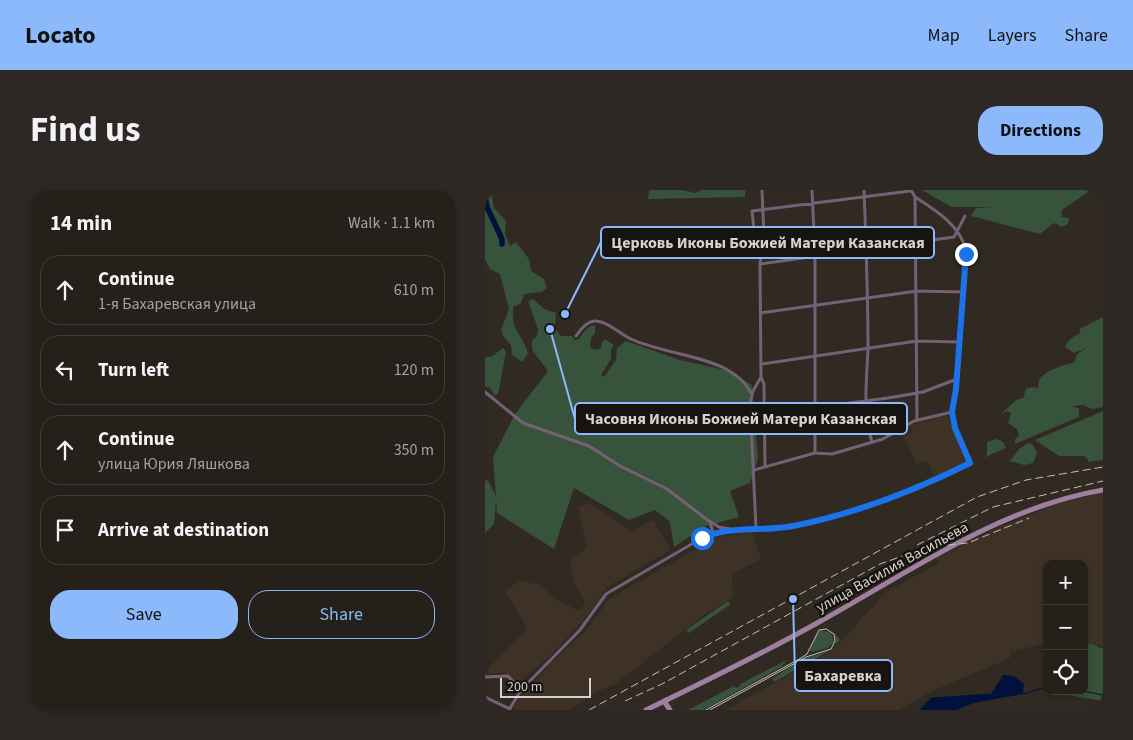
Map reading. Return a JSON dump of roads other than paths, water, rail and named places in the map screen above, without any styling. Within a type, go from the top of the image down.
[{"type":"main road","name":"улица Василия Васильева","points":[[646,710],[819,622],[956,542],[1069,496],[1103,490]]},
{"type":"main road","points":[[664,701],[669,710]]},
{"type":"street","points":[[756,528],[751,403],[753,392],[761,378],[762,364],[760,264],[763,210],[762,190]]},
{"type":"street","points":[[812,190],[815,256],[815,454]]},
{"type":"street","points":[[865,190],[867,249],[866,400],[867,426],[871,442]]},
{"type":"street","points":[[485,697],[510,709],[521,690],[580,630],[606,594],[713,534],[756,528],[785,528],[824,519],[909,491],[970,463],[955,428],[952,412],[957,379],[966,250],[957,234],[941,215],[915,197],[911,190],[752,211],[755,239],[761,254]]},
{"type":"street","points":[[915,197],[917,243],[917,420]]},
{"type":"street","points":[[760,264],[954,237],[965,216]]},
{"type":"street","points":[[721,242],[735,243],[743,239],[755,239]]},
{"type":"street","points":[[761,312],[917,291],[963,292]]},
{"type":"street","points":[[577,336],[589,323],[595,321],[605,323],[631,339],[717,365],[740,378],[747,384],[750,392],[753,392]]},
{"type":"street","points":[[762,364],[867,350],[917,341],[959,342]]},
{"type":"street","points":[[761,378],[764,384],[765,467]]},
{"type":"street","points":[[765,414],[917,393],[957,379]]},
{"type":"street","points":[[485,392],[523,423],[589,446],[620,466],[667,489],[710,522],[719,527],[735,530]]},
{"type":"street","points":[[754,470],[815,454],[829,455],[886,438],[917,420],[952,412]]},
{"type":"street","points":[[710,522],[713,534]]},
{"type":"street","points":[[485,677],[508,676],[521,690]]},
{"type":"water","points":[[1003,675],[1014,676],[1024,684],[1023,694],[973,703],[957,710],[920,710],[931,698],[991,694]]},
{"type":"waterway","points":[[485,197],[487,207],[502,239],[502,244]]},
{"type":"waterway","points":[[1023,694],[1043,688]]},
{"type":"waterway","points":[[1088,692],[1103,695]]},
{"type":"waterway","points":[[931,698],[991,694]]},
{"type":"waterway","points":[[920,710],[928,701]]},
{"type":"tram line","points":[[706,710],[807,654],[819,630],[826,629],[834,634],[835,641],[831,649],[806,657],[710,710]]},
{"type":"railway","points":[[589,710],[977,497],[1026,480],[1103,467]]},
{"type":"railway","points":[[917,545],[993,507],[1103,481]]},
{"type":"railway","points":[[625,701],[662,684],[880,564],[928,547],[968,543],[1029,518]]},
{"type":"place","name":"Церковь Иконы Божией Матери Казанская","points":[[565,314]]},
{"type":"place","name":"Часовня Иконы Божией Матери Казанская","points":[[550,329]]},
{"type":"place","name":"Бахаревка","points":[[793,599]]}]
